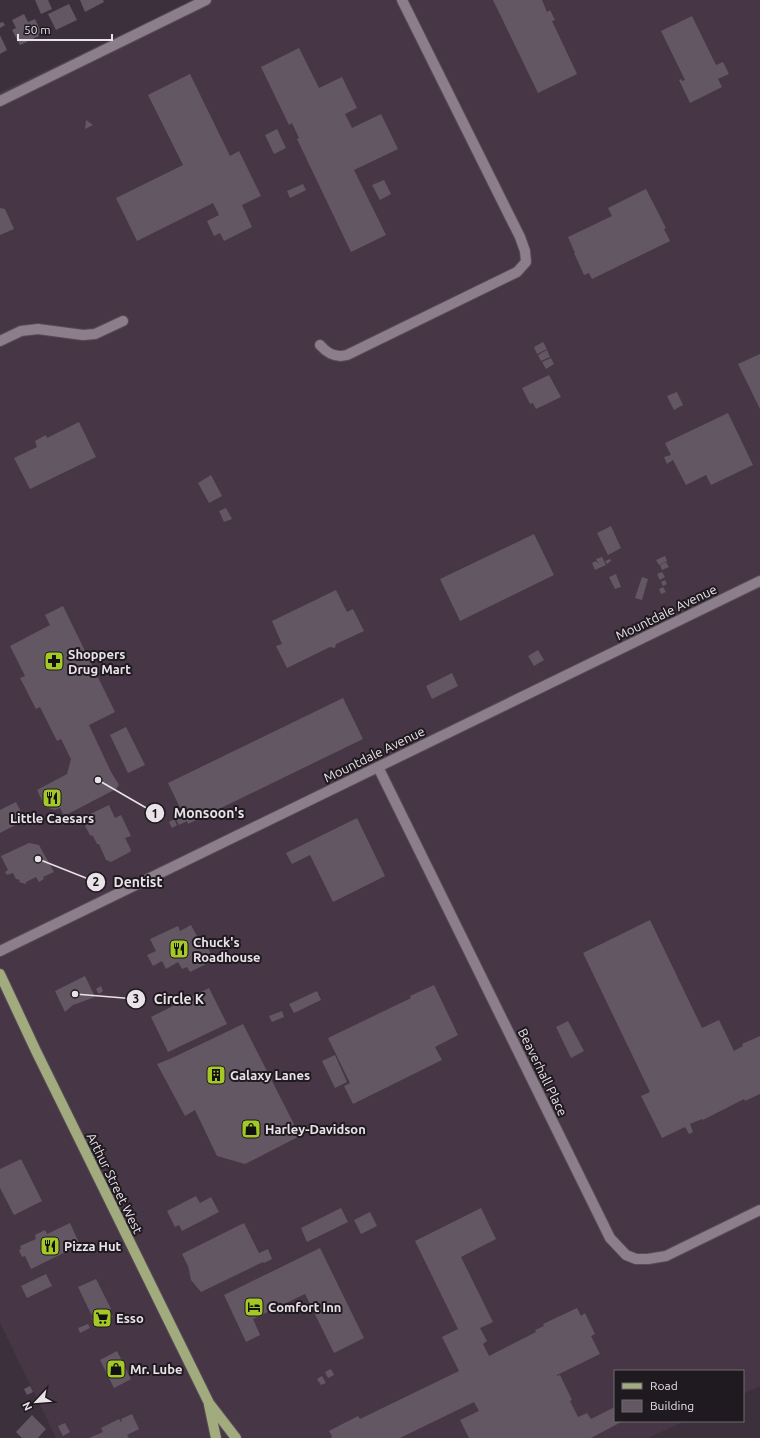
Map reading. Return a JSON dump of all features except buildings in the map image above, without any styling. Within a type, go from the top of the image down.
[{"type":"main road","name":"Arthur Street West","points":[[0,974],[38,1056],[208,1403],[236,1438]]},
{"type":"main road","name":"Arthur Street West","points":[[208,1403],[216,1438]]},
{"type":"street","points":[[0,101],[206,0]]},
{"type":"street","points":[[320,346],[332,355],[340,357],[347,355],[517,272],[526,262],[525,251],[520,237],[402,0]]},
{"type":"street","points":[[0,341],[21,332],[38,329],[83,335],[96,334],[123,321]]},
{"type":"street","name":"Mountdale Avenue","points":[[0,951],[760,581]]},
{"type":"street","name":"Beaverhall Place","points":[[378,767],[610,1238],[626,1255],[636,1259],[666,1256],[760,1210]]},
{"type":"shaded area","points":[[196,0],[760,0],[760,1386],[744,1394],[744,1370],[614,1370],[614,1422],[683,1422],[648,1438],[56,1438],[0,1323],[0,92]]},
{"type":"place","name":"Shoppers Drug Mart","points":[[54,661]]},
{"type":"place","name":"Monsoon's","points":[[98,780]]},
{"type":"place","name":"Little Caesars","points":[[52,798]]},
{"type":"place","name":"Dentist","points":[[38,859]]},
{"type":"place","name":"Chuck's Roadhouse","points":[[179,949]]},
{"type":"place","name":"Circle K","points":[[75,994]]},
{"type":"place","name":"Galaxy Lanes","points":[[216,1075]]},
{"type":"place","name":"Harley-Davidson","points":[[251,1129]]},
{"type":"place","name":"Pizza Hut","points":[[50,1246]]},
{"type":"place","name":"Comfort Inn","points":[[254,1307]]},
{"type":"place","name":"Esso","points":[[102,1318]]},
{"type":"place","name":"Mr. Lube","points":[[116,1369]]}]
